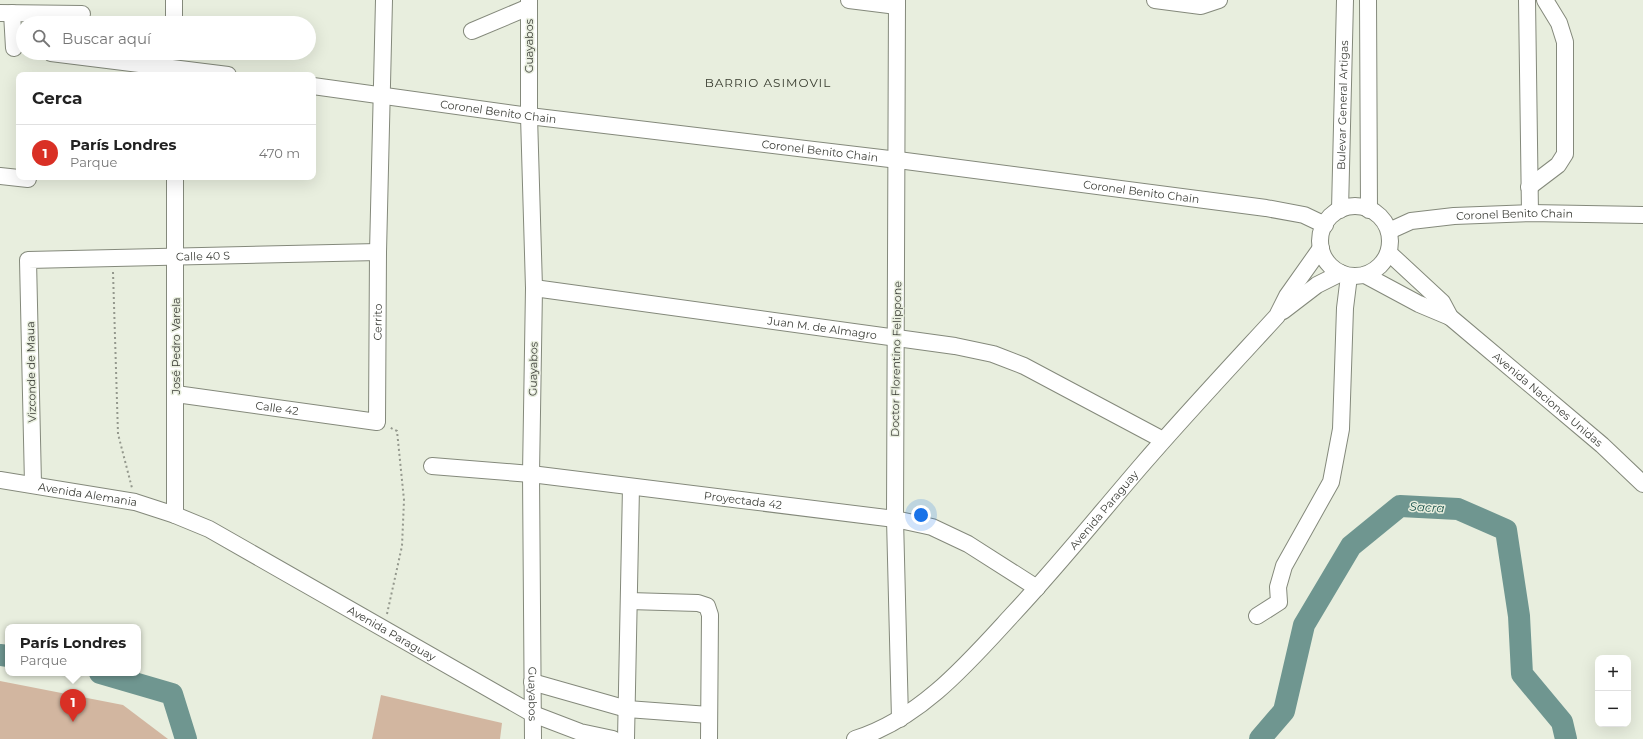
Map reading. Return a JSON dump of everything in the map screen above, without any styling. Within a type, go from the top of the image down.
[{"type":"street","points":[[174,0],[174,16]]},
{"type":"street","name":"Cerrito","points":[[377,422],[378,252],[383,95],[384,0]]},
{"type":"street","points":[[849,0],[897,3]]},
{"type":"street","points":[[1155,0],[1201,6],[1219,0]]},
{"type":"street","name":"Bulevar General Artigas","points":[[1340,210],[1344,0]]},
{"type":"street","points":[[1368,0],[1369,210]]},
{"type":"street","points":[[1527,0],[1530,213]]},
{"type":"street","points":[[1529,187],[1558,165],[1564,154],[1565,42],[1559,23],[1545,0]]},
{"type":"street","name":"Doctor Florentino Felippone","points":[[897,3],[898,160],[895,519],[900,719]]},
{"type":"street","points":[[472,31],[529,4]]},
{"type":"street","name":"Guayabos","points":[[529,4],[529,116],[534,288],[531,474],[533,739]]},
{"type":"street","points":[[12,48],[6,13],[82,14]]},
{"type":"street","points":[[123,60],[174,65],[212,72]]},
{"type":"street","name":"Coronel Benito Chain","points":[[316,86],[529,116],[898,160],[1290,212],[1304,215],[1325,225]]},
{"type":"street","points":[[0,176],[16,178]]},
{"type":"street","name":"José Pedro Varela","points":[[175,180],[175,515]]},
{"type":"street","points":[[1345,274],[1328,263],[1321,248],[1322,232],[1329,219],[1340,210],[1355,207],[1369,210],[1381,218],[1389,231],[1390,238],[1388,253],[1380,266],[1365,275]]},
{"type":"street","name":"Coronel Benito Chain","points":[[1389,231],[1411,221],[1428,217],[1530,213],[1643,215]]},
{"type":"street","name":"Avenida Paraguay","points":[[855,739],[900,719],[936,691],[970,660],[1037,588],[1163,440],[1277,316],[1287,296],[1321,248]]},
{"type":"street","name":"Calle 40 S","points":[[28,260],[378,252]]},
{"type":"street","points":[[1388,253],[1442,302],[1450,317]]},
{"type":"street","name":"Vizconde de Maua","points":[[28,260],[33,484]]},
{"type":"street","points":[[1257,616],[1279,602],[1278,587],[1284,566],[1331,482],[1341,429],[1345,274]]},
{"type":"street","points":[[1277,316],[1317,285],[1345,274],[1365,275],[1419,304],[1450,317]]},
{"type":"street","name":"Juan M. de Almagro","points":[[534,288],[955,346],[993,354],[1018,364],[1163,440]]},
{"type":"street","name":"Avenida Naciones Unidas","points":[[1450,317],[1602,445],[1643,484]]},
{"type":"street","name":"Calle 42","points":[[176,394],[377,422]]},
{"type":"street","name":"Proyectada 42","points":[[432,466],[531,474],[895,519],[932,527],[968,544],[1037,588]]},
{"type":"street","name":"Avenida Alemania","points":[[0,480],[33,484],[135,502],[175,515]]},
{"type":"street","points":[[626,739],[630,487]]},
{"type":"street","name":"Avenida Paraguay","points":[[175,515],[209,529],[533,714],[580,732],[613,739]]},
{"type":"street","points":[[629,601],[698,603],[707,606],[710,615],[709,739]]},
{"type":"street","points":[[532,682],[627,709],[709,715]]},
{"type":"path","points":[[113,259],[118,434],[135,502]]},
{"type":"path","points":[[377,422],[397,431],[404,500],[402,546],[383,628]]},
{"type":"shaded area","points":[[0,681],[123,705],[168,739],[0,739]]},
{"type":"shaded area","points":[[381,695],[502,723],[500,739],[372,739]]},
{"type":"waterway","name":"Sacra","points":[[1260,739],[1284,711],[1304,625],[1351,546],[1400,506],[1458,509],[1506,530],[1519,616],[1522,674],[1562,722],[1566,739]]},
{"type":"waterway","name":"Sacra","points":[[0,655],[5,656]]},
{"type":"waterway","name":"Sacra","points":[[110,676],[172,694],[186,739]]},
{"type":"place","name":"París Londres","points":[[73,722]]},
{"type":"district","name":"BARRIO ASIMOVIL","points":[[768,82]]}]
